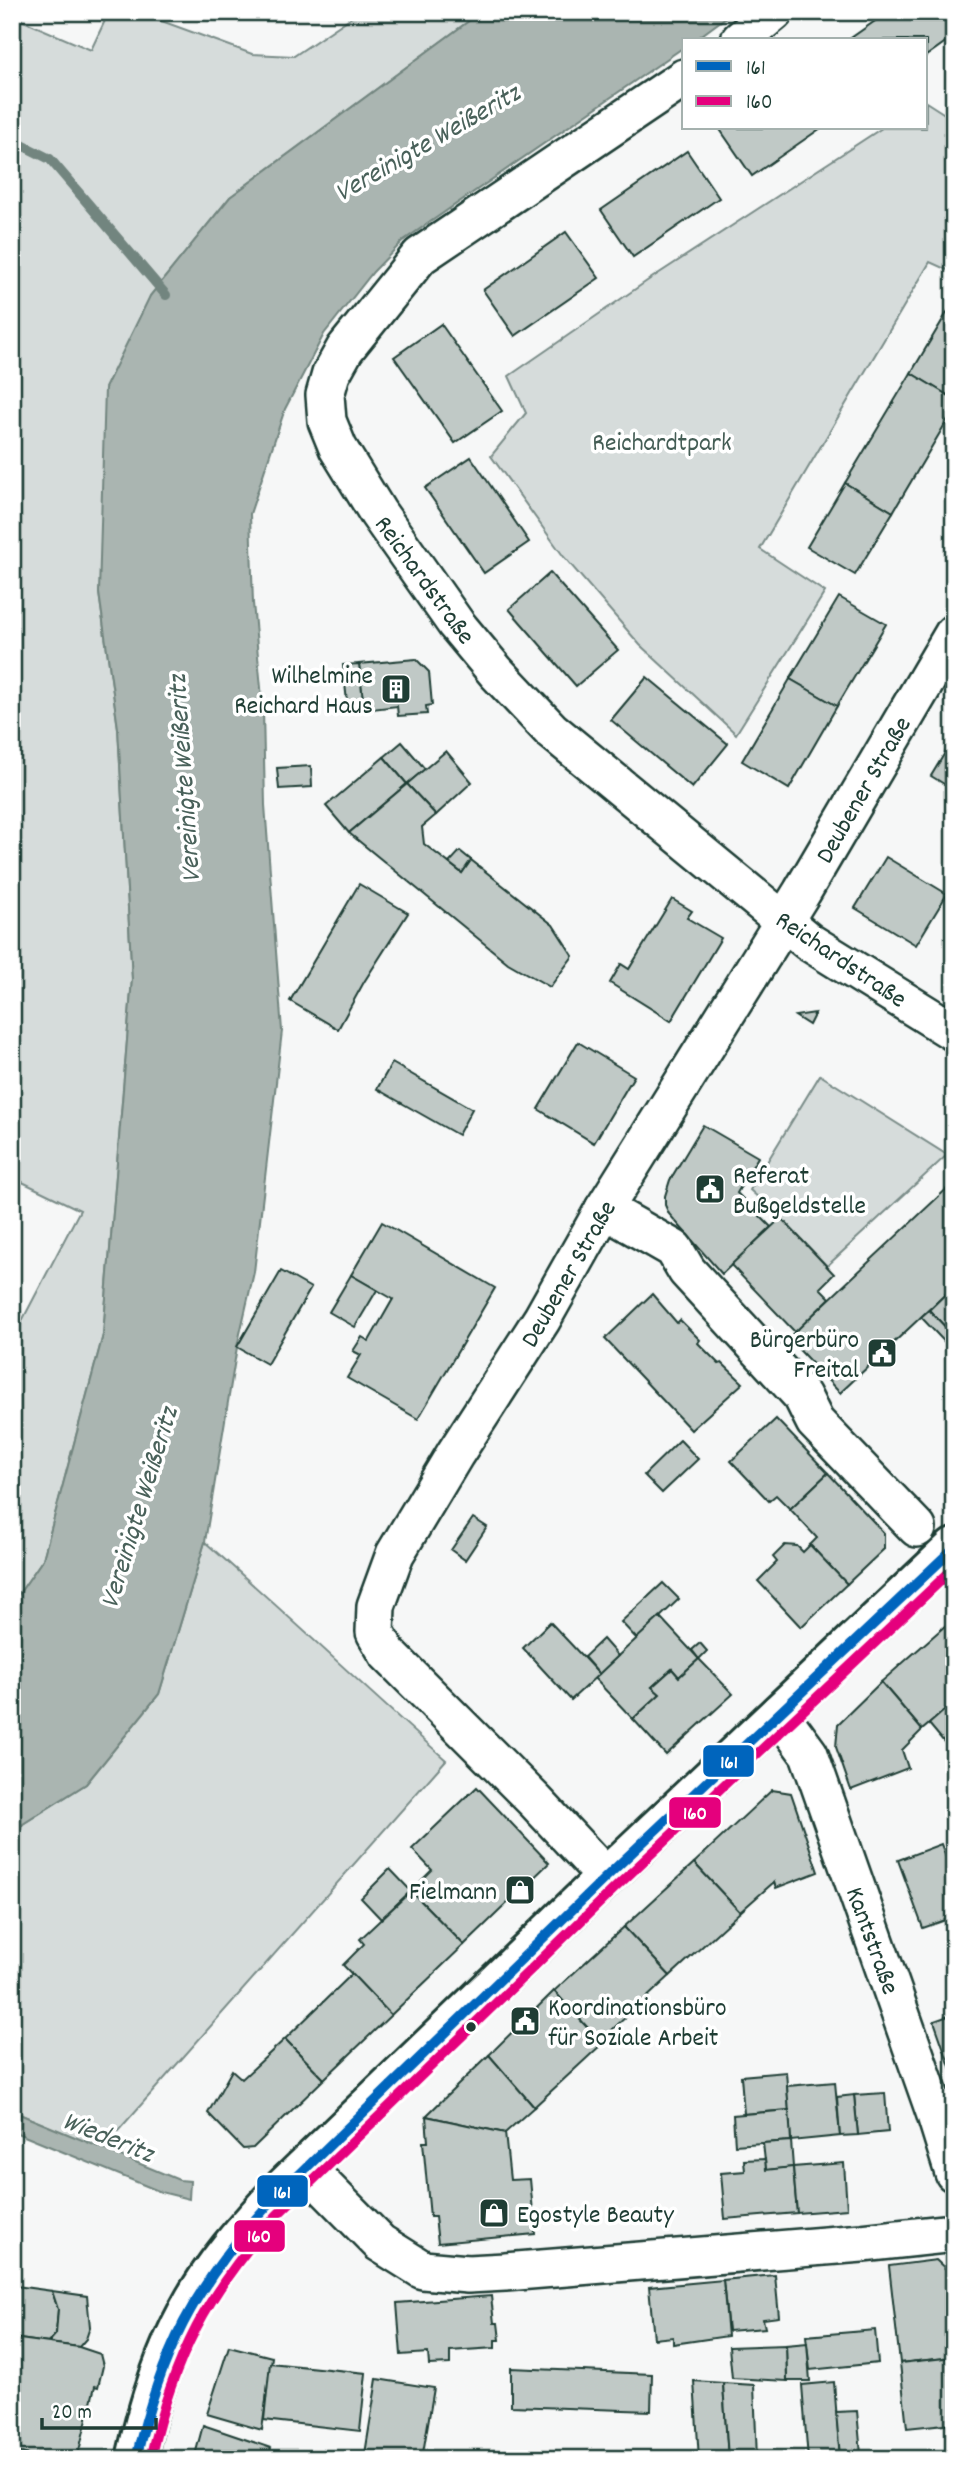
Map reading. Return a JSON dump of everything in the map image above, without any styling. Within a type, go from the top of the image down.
[{"type":"street","points":[[742,38],[774,12]]},
{"type":"street","name":"Reichardstraße","points":[[682,79],[420,257],[345,349],[331,374],[325,395],[327,421],[338,448],[378,513],[456,624],[496,672],[551,730],[809,942],[954,1032]]},
{"type":"street","name":"Deubener Straße","points":[[606,1877],[536,1802],[388,1654],[375,1632],[376,1605],[395,1554],[455,1454],[542,1319],[604,1209],[784,921],[954,633]]},
{"type":"street","points":[[604,1209],[674,1249],[687,1271],[802,1396],[815,1422],[917,1528]]},
{"type":"street","points":[[136,2459],[154,2393],[187,2312],[202,2287],[253,2220],[318,2180],[606,1877],[954,1548]]},
{"type":"street","name":"Kantstraße","points":[[779,1713],[809,1754],[954,2173]]},
{"type":"street","points":[[318,2180],[380,2243],[423,2270],[468,2274],[862,2243],[954,2233]]},
{"type":"green space","points":[[109,12],[137,12],[252,54],[294,56],[359,12],[481,12],[230,197],[150,296],[99,593],[118,728],[132,979],[103,1335],[43,1559],[12,1604],[12,1340],[80,1210],[12,1177],[12,16],[91,50]]},
{"type":"green space","name":"Reichardtpark","points":[[928,103],[954,120],[954,273],[930,262],[760,549],[825,592],[736,734],[640,645],[564,557],[491,456],[526,413],[509,376],[647,281],[879,130],[928,130]]},
{"type":"green space","points":[[820,1075],[947,1155],[827,1266],[750,1190]]},
{"type":"green space","points":[[205,1542],[446,1760],[102,2149],[12,2111],[12,1837],[23,1824],[86,1784],[159,1694]]},
{"type":"water","name":"Vereinigte Weißeritz","points":[[481,12],[733,12],[698,38],[682,38],[682,48],[404,240],[373,272],[324,334],[285,409],[250,514],[253,603],[263,709],[265,805],[282,1031],[254,1272],[237,1347],[205,1542],[159,1694],[86,1784],[23,1824],[12,1837],[12,1604],[43,1559],[103,1335],[132,979],[118,728],[99,593],[105,388],[150,296],[230,197]]},
{"type":"water","points":[[12,2111],[179,2180],[190,2181],[189,2199],[161,2192],[12,2131]]},
{"type":"building","points":[[888,12],[938,12],[954,36],[928,55],[928,38],[851,38]]},
{"type":"building","points":[[720,130],[818,130],[752,176]]},
{"type":"building","points":[[687,151],[719,198],[633,257],[601,210]]},
{"type":"building","points":[[566,232],[599,278],[515,336],[483,290]]},
{"type":"building","points":[[951,306],[954,307],[954,399],[911,373]]},
{"type":"building","points":[[441,324],[502,411],[455,443],[394,357]]},
{"type":"building","points":[[911,373],[954,399],[954,409],[893,512],[845,483]]},
{"type":"building","points":[[471,457],[529,542],[484,573],[425,488]]},
{"type":"building","points":[[845,483],[893,512],[855,575],[807,547]]},
{"type":"building","points":[[550,573],[618,650],[576,686],[509,609]]},
{"type":"building","points":[[839,597],[886,624],[837,706],[790,679]]},
{"type":"building","name":"Wilhelmine Reichard Haus","points":[[416,659],[429,672],[432,705],[426,706],[427,714],[398,716],[397,706],[364,710],[359,664]]},
{"type":"building","points":[[359,664],[364,710],[348,711],[343,665]]},
{"type":"building","points":[[647,677],[728,744],[692,788],[611,720]]},
{"type":"building","points":[[790,679],[837,706],[789,789],[742,761]]},
{"type":"building","points":[[952,741],[954,742],[954,790],[931,776]]},
{"type":"building","points":[[402,742],[425,769],[407,784],[384,757]]},
{"type":"building","points":[[446,751],[472,782],[436,815],[407,784]]},
{"type":"building","points":[[384,757],[407,784],[349,833],[326,806]]},
{"type":"building","points":[[311,766],[312,787],[279,789],[277,768]]},
{"type":"building","points":[[407,784],[436,815],[422,827],[424,844],[462,873],[471,860],[553,925],[573,956],[550,987],[508,963],[349,833]]},
{"type":"building","points":[[460,851],[471,860],[462,873],[449,863]]},
{"type":"building","points":[[886,857],[947,894],[916,945],[855,908]]},
{"type":"building","points":[[359,884],[408,913],[338,1029],[290,1001]]},
{"type":"building","points":[[672,899],[692,911],[687,918],[721,938],[671,1021],[610,983],[621,964],[629,969]]},
{"type":"building","points":[[815,1013],[809,1025],[795,1016]]},
{"type":"building","points":[[578,1042],[634,1076],[594,1143],[538,1109]]},
{"type":"building","points":[[392,1063],[472,1109],[458,1135],[377,1089]]},
{"type":"building","points":[[703,1125],[758,1157],[737,1193],[771,1227],[722,1274],[669,1214],[665,1205],[670,1180]]},
{"type":"building","points":[[954,1182],[954,1286],[840,1393],[788,1338]]},
{"type":"building","points":[[781,1218],[834,1274],[820,1288],[830,1298],[795,1332],[731,1265]]},
{"type":"building","points":[[382,1222],[495,1288],[418,1419],[347,1378],[361,1355],[353,1351],[362,1337],[369,1341],[393,1299],[351,1275]]},
{"type":"building","points":[[281,1271],[311,1288],[267,1364],[237,1347]]},
{"type":"building","points":[[351,1275],[377,1290],[355,1327],[329,1312]]},
{"type":"building","points":[[954,1286],[954,1336],[929,1310]]},
{"type":"building","points":[[652,1294],[677,1323],[680,1320],[719,1364],[722,1363],[743,1383],[691,1430],[605,1339]]},
{"type":"building","points":[[929,1310],[954,1336],[954,1352],[921,1317]]},
{"type":"building","points":[[776,1419],[828,1473],[790,1509],[776,1495],[769,1501],[731,1461]]},
{"type":"building","points":[[680,1440],[698,1459],[662,1493],[644,1475]]},
{"type":"building","points":[[828,1473],[884,1533],[884,1549],[847,1584],[810,1545],[817,1538],[790,1509]]},
{"type":"building","points":[[473,1518],[487,1527],[465,1560],[451,1550]]},
{"type":"building","points":[[785,1545],[797,1546],[803,1552],[810,1545],[847,1584],[801,1627],[758,1581],[777,1562],[773,1557]]},
{"type":"building","points":[[663,1583],[679,1599],[637,1639],[621,1622]]},
{"type":"building","points":[[660,1617],[699,1659],[679,1677],[672,1669],[652,1687],[660,1694],[633,1719],[594,1678]]},
{"type":"building","points":[[954,1618],[954,1703],[922,1730],[881,1682]]},
{"type":"building","points":[[550,1622],[599,1674],[571,1700],[523,1648]]},
{"type":"building","points":[[603,1639],[618,1656],[599,1674],[584,1657]]},
{"type":"building","points":[[700,1643],[707,1651],[699,1659],[692,1650]]},
{"type":"building","points":[[699,1659],[733,1694],[666,1755],[633,1719],[660,1694],[652,1687],[672,1669],[679,1677]]},
{"type":"building","points":[[881,1682],[922,1730],[902,1750],[908,1768],[851,1790],[836,1747],[838,1724]]},
{"type":"building","points":[[954,1704],[954,1754],[929,1724]]},
{"type":"building","points":[[477,1787],[549,1863],[464,1945],[411,1891],[432,1870],[412,1849]]},
{"type":"building","points":[[772,1790],[791,1793],[818,1872],[776,1888],[774,1882],[740,1912],[694,1863]]},
{"type":"building","points":[[941,1844],[954,1879],[954,1917],[923,1928],[898,1860]]},
{"type":"building","points":[[694,1863],[740,1912],[670,1976],[624,1927]]},
{"type":"building","points":[[390,1869],[411,1891],[381,1919],[361,1898]]},
{"type":"building","points":[[411,1891],[464,1945],[391,2015],[343,1965],[364,1944],[360,1939]]},
{"type":"building","points":[[624,1927],[670,1976],[600,2041],[554,1991]]},
{"type":"building","points":[[352,1974],[391,2015],[324,2079],[285,2039]]},
{"type":"building","points":[[554,1991],[602,2044],[534,2107],[489,2055]]},
{"type":"building","points":[[954,2014],[954,2078],[934,2021]]},
{"type":"building","points":[[285,2039],[324,2079],[253,2148],[243,2149],[208,2113],[232,2070],[242,2079]]},
{"type":"building","points":[[489,2055],[534,2107],[505,2133],[426,2116]]},
{"type":"building","points":[[786,2072],[789,2110],[744,2114],[741,2076]]},
{"type":"building","points":[[835,2082],[840,2136],[791,2141],[787,2086]]},
{"type":"building","points":[[885,2093],[888,2132],[858,2135],[854,2095]]},
{"type":"building","points":[[854,2095],[858,2135],[840,2136],[837,2097]]},
{"type":"building","points":[[789,2110],[791,2141],[735,2145],[733,2115]]},
{"type":"building","points":[[426,2116],[505,2133],[510,2180],[530,2179],[535,2234],[438,2243],[435,2217],[430,2217],[423,2142],[428,2142]]},
{"type":"building","points":[[791,2141],[793,2167],[766,2170],[763,2143]]},
{"type":"building","points":[[765,2159],[766,2170],[793,2167],[797,2213],[725,2219],[721,2173],[745,2171],[744,2160]]},
{"type":"building","points":[[844,2163],[847,2209],[797,2213],[793,2167]]},
{"type":"building","points":[[936,2260],[949,2272],[954,2315],[954,2357],[900,2363],[889,2266]]},
{"type":"building","points":[[775,2275],[779,2317],[763,2319],[765,2328],[728,2331],[723,2280]]},
{"type":"building","points":[[723,2280],[728,2336],[673,2344],[673,2337],[654,2339],[649,2287]]},
{"type":"building","points":[[16,2286],[52,2291],[58,2309],[56,2334],[48,2343],[12,2338]]},
{"type":"building","points":[[52,2291],[87,2296],[90,2327],[86,2339],[79,2347],[48,2343],[56,2334],[58,2309]]},
{"type":"building","points":[[491,2296],[494,2323],[498,2323],[500,2340],[495,2340],[495,2348],[450,2351],[450,2364],[429,2365],[428,2353],[401,2355],[397,2303]]},
{"type":"building","points":[[875,2330],[878,2363],[810,2370],[806,2336]]},
{"type":"building","points":[[12,2338],[79,2347],[100,2354],[103,2366],[98,2387],[95,2386],[77,2459],[46,2459],[12,2451],[12,2433],[21,2399],[12,2397]]},
{"type":"building","points":[[807,2343],[810,2381],[787,2381],[786,2345]]},
{"type":"building","points":[[786,2345],[787,2381],[732,2378],[729,2347]]},
{"type":"building","points":[[229,2346],[272,2357],[262,2430],[207,2414]]},
{"type":"building","points":[[954,2357],[954,2423],[907,2428],[900,2363]]},
{"type":"building","points":[[270,2363],[366,2373],[360,2431],[264,2420]]},
{"type":"building","points":[[511,2368],[652,2374],[651,2411],[511,2406]]},
{"type":"building","points":[[377,2379],[434,2388],[422,2459],[392,2459],[365,2454]]},
{"type":"building","points":[[694,2381],[723,2383],[728,2459],[699,2459]]},
{"type":"building","points":[[834,2382],[840,2459],[808,2459],[802,2385]]},
{"type":"building","points":[[723,2383],[754,2385],[757,2459],[728,2459]]},
{"type":"building","points":[[857,2411],[861,2454],[840,2456],[836,2412]]},
{"type":"building","points":[[203,2425],[271,2448],[267,2459],[194,2459]]},
{"type":"building","points":[[12,2451],[38,2457],[46,2459],[12,2459]]},
{"type":"waterway","points":[[12,140],[50,159],[166,295]]},
{"type":"transit line","name":"161","points":[[136,2459],[157,2386],[183,2323],[219,2265],[267,2206],[606,1877],[954,1548]]},
{"type":"transit line","name":"160","points":[[150,2459],[170,2388],[196,2328],[231,2272],[277,2215],[616,1887],[954,1568]]},
{"type":"place","name":"Wilhelmine Reichard Haus","points":[[396,689]]},
{"type":"place","name":"Referat Bußgeldstelle","points":[[710,1189]]},
{"type":"place","name":"Bürgerbüro Freital","points":[[882,1353]]},
{"type":"place","name":"Fielmann","points":[[520,1890]]},
{"type":"place","name":"Koordinationsbüro für Soziale Arbeit","points":[[525,2021]]},
{"type":"place","name":"Egostyle Beauty","points":[[494,2213]]},
{"type":"water label","name":"Wiederitz","points":[[109,2135]]}]
